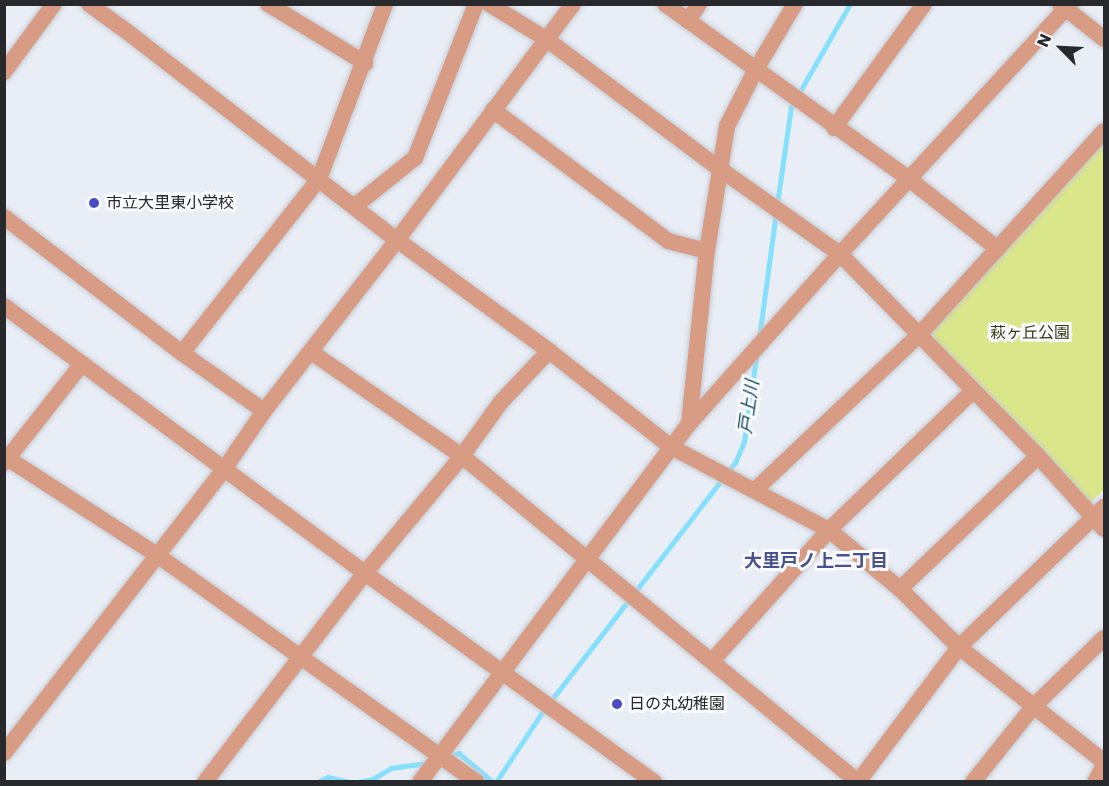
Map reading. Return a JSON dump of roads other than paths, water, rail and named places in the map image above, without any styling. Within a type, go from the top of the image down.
[{"type":"street","points":[[4,72],[54,4]]},
{"type":"street","points":[[89,4],[397,240],[549,351],[671,447],[830,530],[900,589],[959,648],[1104,763],[1095,782]]},
{"type":"street","points":[[268,4],[365,63]]},
{"type":"street","points":[[182,353],[319,179],[365,63],[385,4]]},
{"type":"street","points":[[355,206],[415,158],[476,4]]},
{"type":"street","points":[[311,352],[462,456],[586,560],[713,660],[858,782],[959,648],[1101,518],[840,254],[720,169],[546,39],[489,4]]},
{"type":"street","points":[[4,753],[225,468],[264,411],[397,240],[573,4]]},
{"type":"street","points":[[665,4],[834,128],[909,179],[998,249]]},
{"type":"street","points":[[688,21],[699,4]]},
{"type":"street","points":[[689,424],[706,251],[727,126],[755,71],[795,4]]},
{"type":"street","points":[[834,128],[924,4]]},
{"type":"street","points":[[420,782],[501,671],[689,424],[1065,6],[1104,39]]},
{"type":"street","points":[[493,110],[668,241],[706,251]]},
{"type":"street","points":[[755,490],[919,335],[1104,131]]},
{"type":"street","points":[[4,217],[182,353],[264,411]]},
{"type":"street","points":[[4,306],[365,573],[654,782]]},
{"type":"street","points":[[205,782],[365,573],[462,456],[501,402],[549,351]]},
{"type":"street","points":[[82,364],[6,459],[157,555],[476,782]]},
{"type":"street","points":[[713,660],[830,530],[973,391]]},
{"type":"street","points":[[900,589],[1038,456]]},
{"type":"street","points":[[973,782],[1033,707],[1104,638]]},
{"type":"waterway","name":"戸上川","points":[[777,204],[791,107],[850,4]]},
{"type":"waterway","name":"戸上川","points":[[759,338],[776,212]]},
{"type":"waterway","name":"戸上川","points":[[496,782],[543,711],[735,463],[744,442],[756,358]]},
{"type":"waterway","name":"戸上川","points":[[447,757],[459,753],[493,782]]},
{"type":"waterway","name":"戸上川","points":[[357,782],[373,779],[391,768],[427,763]]},
{"type":"waterway","name":"戸上川","points":[[318,782],[328,777],[349,782]]},
{"type":"place","name":"市立大里東小学校","points":[[94,203]]},
{"type":"place","name":"日の丸幼稚園","points":[[617,704]]},
{"type":"district","name":"大里戸ノ上二丁目","points":[[816,561]]},
{"type":"park label","name":"萩ヶ丘公園","points":[[1030,333]]}]
